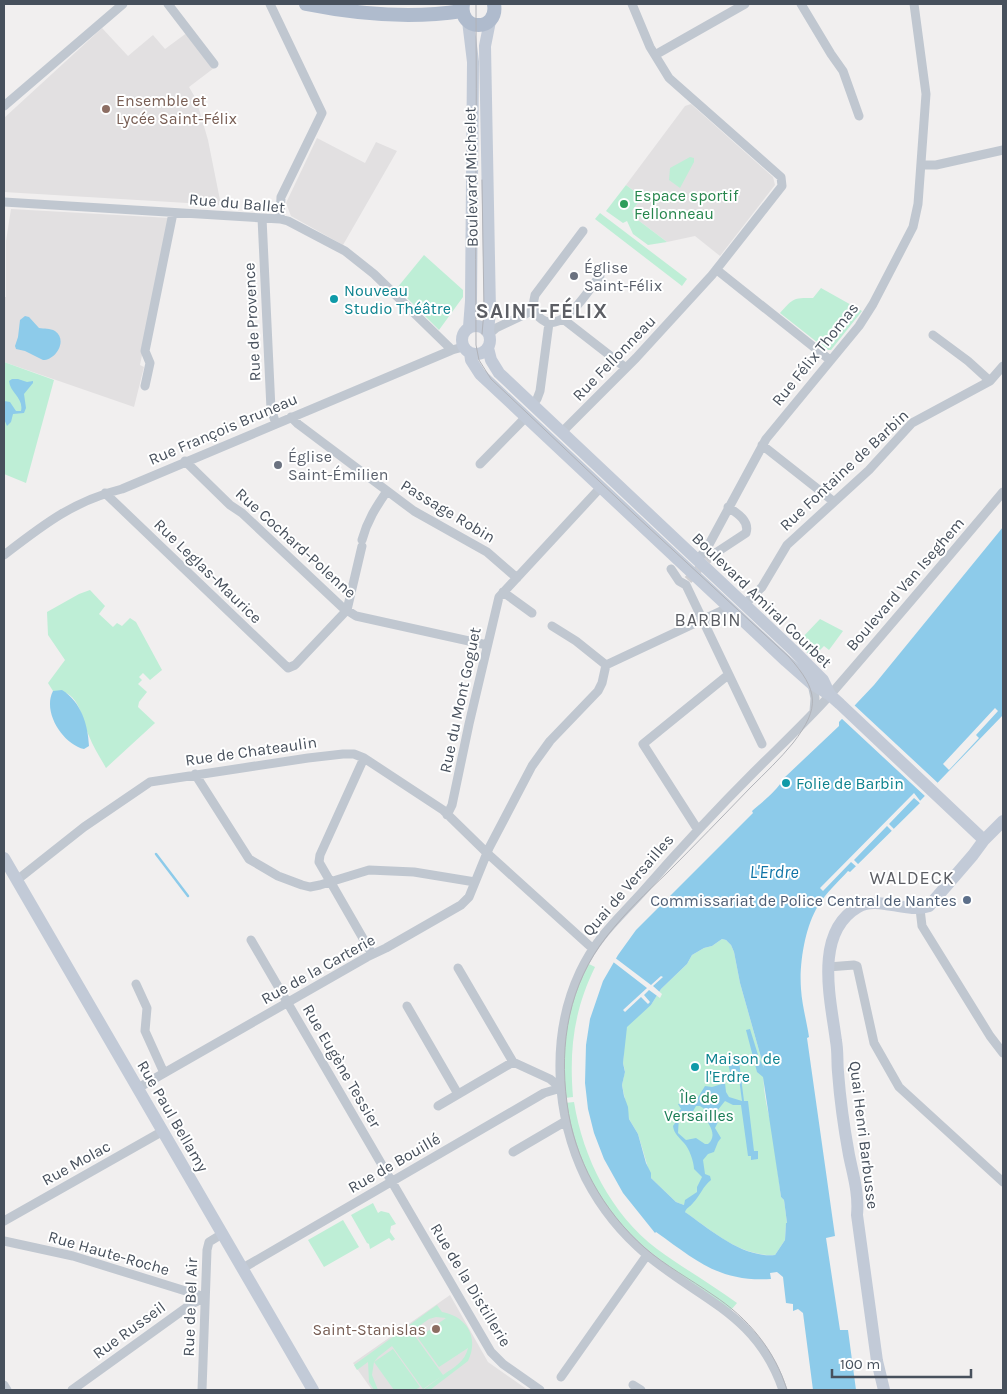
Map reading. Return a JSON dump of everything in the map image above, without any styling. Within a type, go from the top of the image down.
[{"type":"main road","points":[[306,4],[388,14],[464,12],[479,25],[490,21],[498,4]]},
{"type":"street","points":[[4,106],[124,4]]},
{"type":"street","points":[[168,4],[214,64]]},
{"type":"street","points":[[270,4],[322,113],[281,197],[280,219]]},
{"type":"street","points":[[632,4],[655,55],[745,4]]},
{"type":"street","points":[[802,4],[843,71],[859,116]]},
{"type":"street","name":"Rue Félix Thomas","points":[[697,560],[706,550],[762,446],[864,318],[910,235],[918,204],[926,94],[914,4]]},
{"type":"street","name":"Boulevard Michelet","points":[[464,12],[473,62],[472,301],[469,328]]},
{"type":"street","name":"Boulevard Michelet","points":[[489,333],[485,46],[490,21]]},
{"type":"street","name":"Rue Fellonneau","points":[[562,432],[626,368],[717,270],[782,186],[781,177],[669,78],[655,55]]},
{"type":"street","points":[[921,165],[936,165],[1003,150]]},
{"type":"street","name":"Rue du Ballet","points":[[4,202],[288,221],[344,251],[374,274],[462,350]]},
{"type":"street","points":[[145,386],[150,362],[145,351],[173,213]]},
{"type":"street","name":"Rue de Provence","points":[[262,218],[271,409],[276,424]]},
{"type":"street","points":[[583,231],[535,295],[534,310],[540,318],[549,323],[564,320],[600,276]]},
{"type":"street","points":[[717,270],[830,360]]},
{"type":"street","points":[[489,333],[534,310]]},
{"type":"street","points":[[564,320],[626,368]]},
{"type":"street","points":[[532,404],[537,399],[540,391],[549,323]]},
{"type":"street","points":[[480,326],[489,333],[491,342],[488,348],[481,354],[462,350],[462,338],[464,332],[469,328],[480,326]]},
{"type":"street","points":[[933,335],[990,380]]},
{"type":"street","name":"Boulevard Amiral Courbet","points":[[488,348],[496,369],[794,651],[823,680],[830,695]]},
{"type":"street","name":"Rue François Bruneau","points":[[4,555],[62,512],[292,417],[462,350]]},
{"type":"street","name":"Boulevard Amiral Courbet","points":[[462,350],[480,374],[601,488],[812,684],[830,695]]},
{"type":"street","name":"Rue Fontaine de Barbin","points":[[749,600],[762,587],[787,544],[869,470],[912,423],[990,380],[1003,366]]},
{"type":"street","name":"Passage Robin","points":[[292,417],[298,424],[387,492],[418,514],[487,552],[516,578]]},
{"type":"street","points":[[480,464],[526,417]]},
{"type":"street","points":[[762,446],[833,501]]},
{"type":"street","name":"Rue Cochard-Polenne","points":[[185,461],[346,610],[356,616],[487,645]]},
{"type":"street","points":[[532,614],[503,592],[601,488]]},
{"type":"street","points":[[346,610],[365,527],[387,492]]},
{"type":"street","name":"Boulevard Van Iseghem","points":[[830,695],[1003,492]]},
{"type":"street","name":"Rue Leglas-Maurice","points":[[105,493],[288,668],[292,667],[346,610]]},
{"type":"street","points":[[711,556],[746,533],[748,527],[744,521],[728,507]]},
{"type":"street","points":[[671,569],[679,581],[687,583],[701,620],[762,744]]},
{"type":"street","name":"Rue du Mont Goguet","points":[[448,815],[452,805],[497,602],[503,592]]},
{"type":"street","points":[[552,626],[576,641],[606,665],[721,611]]},
{"type":"street","name":"Rue de la Carterie","points":[[138,1088],[461,905],[470,897],[487,853],[534,762],[550,741],[599,690],[606,665]]},
{"type":"street","points":[[698,830],[643,744],[728,676]]},
{"type":"street","points":[[812,684],[815,698],[814,711]]},
{"type":"street","points":[[830,695],[984,840]]},
{"type":"street","name":"Quai de Versailles","points":[[783,1390],[776,1372],[766,1355],[755,1338],[742,1324],[727,1310],[647,1255],[621,1230],[598,1199],[578,1160],[566,1121],[561,1088],[561,1047],[564,1023],[574,986],[592,948],[609,926],[698,830],[830,695]]},
{"type":"street","name":"Rue de Chateaulin","points":[[17,880],[84,827],[145,785],[157,780],[354,754],[364,758],[429,799],[592,948]]},
{"type":"street","points":[[364,758],[319,859],[320,866],[372,954]]},
{"type":"street","points":[[195,774],[249,859],[278,876],[310,887],[330,883],[369,870],[414,872],[475,882]]},
{"type":"street","points":[[1003,821],[984,840],[932,903],[920,909],[922,926],[990,1036],[1003,1053]]},
{"type":"street","name":"Rue Paul Bellamy","points":[[4,858],[313,1390]]},
{"type":"street","name":"Quai Henri Barbusse","points":[[884,1390],[877,1361],[858,1214],[858,1196],[849,1155],[838,1076],[828,967],[833,940],[840,925],[858,907],[873,903],[920,909]]},
{"type":"street","name":"Rue Eugène Tessier","points":[[251,940],[392,1182]]},
{"type":"street","points":[[828,967],[857,966],[874,1042],[898,1087],[1003,1182]]},
{"type":"street","points":[[458,968],[513,1062],[550,1079],[561,1088]]},
{"type":"street","points":[[136,984],[147,1008],[145,1031],[164,1073]]},
{"type":"street","points":[[407,1006],[458,1094]]},
{"type":"street","points":[[438,1106],[513,1062]]},
{"type":"street","name":"Rue de Bouillé","points":[[242,1268],[544,1093],[561,1088]]},
{"type":"street","points":[[513,1152],[566,1121]]},
{"type":"street","name":"Rue Molac","points":[[4,1221],[163,1131]]},
{"type":"street","name":"Rue de la Distillerie","points":[[392,1182],[491,1352],[503,1364],[540,1390]]},
{"type":"street","name":"Rue de Bel Air","points":[[202,1390],[207,1250],[209,1242],[222,1234]]},
{"type":"street","name":"Rue Haute-Roche","points":[[4,1241],[73,1256],[205,1297]]},
{"type":"street","points":[[561,1377],[647,1255]]},
{"type":"street","name":"Rue Russeil","points":[[72,1390],[190,1305],[205,1297]]},
{"type":"street","points":[[4,1385],[7,1390]]},
{"type":"street","points":[[633,1385],[641,1390]]},
{"type":"shaded area","name":"Ensemble et Lycée Saint-Félix","points":[[102,28],[128,56],[153,35],[165,49],[188,32],[214,68],[189,87],[196,99],[208,140],[221,205],[4,192],[4,118]]},
{"type":"shaded area","points":[[691,104],[773,177],[775,185],[720,256],[695,236],[667,242],[634,217],[632,211],[642,197],[626,185],[685,106]]},
{"type":"shaded area","points":[[317,138],[365,163],[376,142],[397,151],[343,245],[291,216],[286,203]]},
{"type":"shaded area","points":[[11,209],[170,218],[140,365],[144,367],[134,407],[4,362],[6,241]]},
{"type":"shaded area","name":"Saint-Stanislas","points":[[450,1295],[488,1362],[528,1390],[372,1390],[353,1363]]},
{"type":"green space","points":[[690,157],[694,158],[694,162],[680,188],[669,180],[670,168]]},
{"type":"green space","points":[[626,185],[642,197],[632,211],[634,217],[667,242],[648,245],[633,234],[627,221],[623,223],[606,211]]},
{"type":"green space","points":[[600,213],[687,279],[682,286],[595,219]]},
{"type":"green space","points":[[424,255],[463,290],[463,297],[439,330],[397,288]]},
{"type":"green space","points":[[821,288],[862,311],[831,350],[827,350],[780,313],[794,300],[813,298]]},
{"type":"green space","points":[[4,362],[54,380],[26,483],[4,474]]},
{"type":"green space","points":[[90,590],[105,606],[99,614],[113,627],[117,623],[122,626],[130,618],[136,622],[162,670],[150,680],[143,673],[139,677],[142,680],[138,684],[147,692],[139,702],[138,707],[155,723],[106,768],[91,740],[74,699],[62,692],[53,691],[48,683],[65,660],[48,635],[47,612]]},
{"type":"green space","points":[[820,619],[843,631],[829,650],[824,646],[812,658],[800,645],[800,640]]},
{"type":"green space","name":"Île de Versailles","points":[[722,939],[731,945],[734,952],[740,983],[764,1068],[765,1098],[772,1127],[781,1197],[784,1200],[787,1223],[785,1240],[775,1255],[762,1255],[750,1252],[727,1241],[685,1212],[684,1205],[676,1202],[651,1178],[638,1134],[629,1119],[622,1085],[625,1071],[623,1063],[625,1032],[628,1024],[651,1005],[661,989],[687,964],[692,955]]},
{"type":"green space","points":[[587,963],[595,967],[582,999],[575,1030],[572,1062],[573,1097],[565,1098],[562,1054],[570,1006]]},
{"type":"green space","points":[[574,1102],[584,1144],[592,1164],[613,1202],[626,1219],[657,1249],[737,1303],[731,1310],[676,1272],[630,1236],[598,1196],[578,1154],[565,1103]]},
{"type":"green space","points":[[373,1203],[378,1213],[381,1211],[389,1213],[396,1224],[391,1226],[390,1232],[395,1239],[392,1241],[389,1238],[370,1249],[369,1244],[351,1215]]},
{"type":"green space","points":[[343,1220],[359,1247],[324,1267],[308,1240]]},
{"type":"green space","points":[[437,1305],[442,1312],[459,1319],[465,1324],[471,1337],[471,1352],[468,1361],[430,1390],[423,1390],[442,1376],[423,1389],[392,1346],[374,1362],[372,1375],[378,1390],[374,1390],[369,1382],[368,1362],[357,1370],[354,1365]],"holes":[[[436,1317],[446,1318],[418,1338],[439,1367],[468,1348],[462,1361],[443,1375],[412,1332],[408,1334],[429,1319]]]},
{"type":"green space","points":[[393,1349],[420,1387],[415,1390],[394,1390],[374,1362]]},
{"type":"water","points":[[25,316],[29,317],[39,328],[53,330],[59,335],[59,349],[52,357],[43,360],[25,351],[16,349],[20,320]]},
{"type":"water","points":[[12,379],[27,382],[33,381],[33,383],[24,394],[26,408],[24,413],[13,414],[11,422],[7,426],[4,419],[4,401],[10,402],[16,411],[21,411],[21,403],[10,385],[9,381]]},
{"type":"water","name":"L'Erdre","points":[[1003,527],[1003,715],[920,803],[828,892],[813,915],[806,935],[801,968],[802,995],[835,1236],[826,1238],[840,1330],[848,1330],[856,1390],[813,1390],[803,1313],[798,1309],[793,1311],[793,1304],[786,1303],[783,1277],[777,1272],[770,1273],[771,1279],[753,1279],[737,1277],[709,1268],[655,1233],[623,1193],[604,1159],[594,1133],[588,1109],[585,1083],[586,1045],[590,1019],[603,981],[618,955],[636,930],[753,813],[752,811],[773,792],[784,778],[839,726],[839,722],[874,685]],"holes":[[[722,939],[731,945],[734,952],[740,983],[764,1068],[760,1060],[754,1060],[759,1058],[750,1029],[746,1030],[757,1072],[763,1077],[781,1197],[784,1200],[787,1223],[785,1240],[775,1255],[763,1255],[739,1247],[716,1234],[685,1212],[711,1180],[710,1176],[705,1174],[703,1160],[708,1154],[714,1152],[721,1138],[715,1128],[719,1120],[717,1111],[725,1101],[733,1105],[741,1105],[748,1156],[751,1156],[751,1160],[758,1159],[758,1151],[754,1151],[748,1101],[744,1101],[739,1061],[728,1063],[730,1072],[738,1071],[742,1101],[729,1097],[726,1092],[725,1083],[712,1087],[705,1086],[697,1099],[693,1098],[678,1104],[681,1109],[674,1116],[677,1120],[673,1126],[677,1135],[688,1148],[694,1169],[702,1177],[697,1187],[697,1192],[685,1200],[684,1205],[676,1202],[651,1178],[638,1134],[629,1119],[622,1085],[625,1072],[623,1063],[627,1027],[651,1005],[661,989],[687,964],[692,955]],[[696,1106],[706,1110],[704,1116],[712,1134],[711,1141],[708,1144],[696,1138],[686,1140],[678,1133],[679,1117],[682,1114],[692,1113]]]},
{"type":"water","points":[[62,690],[79,707],[85,722],[89,746],[84,749],[76,746],[62,734],[52,717],[50,699],[53,691]]},
{"type":"pier","points":[[853,704],[939,784],[926,797],[840,717]]},
{"type":"pier","points":[[995,708],[998,711],[976,735],[979,738],[949,770],[943,764]]},
{"type":"pier","points":[[914,793],[921,802],[914,798],[889,824],[895,830],[893,832],[887,826],[854,860],[860,866],[858,868],[851,862],[823,891],[820,888]]},
{"type":"pier","points":[[614,957],[651,985],[661,976],[663,977],[653,986],[662,994],[660,998],[649,990],[644,995],[650,1002],[648,1004],[641,997],[625,1012],[623,1010],[647,988],[612,961]]},
{"type":"waterway","points":[[156,854],[188,896]]},
{"type":"tunnel","points":[[688,580],[711,556]]},
{"type":"tram line","points":[[476,4],[476,345],[479,360],[491,379],[789,657],[806,679],[810,689],[812,709],[802,730],[793,743],[628,911],[594,954],[576,994],[570,1015],[566,1036],[565,1058],[567,1103],[576,1144],[593,1183],[604,1201],[616,1218],[653,1255],[726,1304],[749,1325],[768,1348],[782,1375],[787,1390]]},
{"type":"tram line","points":[[482,180],[484,311],[482,334]]},
{"type":"place","name":"Ensemble et Lycée Saint-Félix","points":[[106,109]]},
{"type":"place","name":"Espace sportif Fellonneau","points":[[624,204]]},
{"type":"place","name":"Église Saint-Félix","points":[[574,276]]},
{"type":"place","name":"Nouveau Studio Théâtre","points":[[334,299]]},
{"type":"place","name":"Église Saint-Émilien","points":[[278,465]]},
{"type":"place","name":"Folie de Barbin","points":[[786,783]]},
{"type":"place","name":"Commissariat de Police Central de Nantes","points":[[967,900]]},
{"type":"place","name":"Maison de l'Erdre","points":[[695,1067]]},
{"type":"place","name":"Saint-Stanislas","points":[[436,1329]]},
{"type":"district","name":"SAINT-FÉLIX","points":[[542,311]]},
{"type":"district","name":"BARBIN","points":[[708,620]]},
{"type":"district","name":"WALDECK","points":[[912,878]]}]
